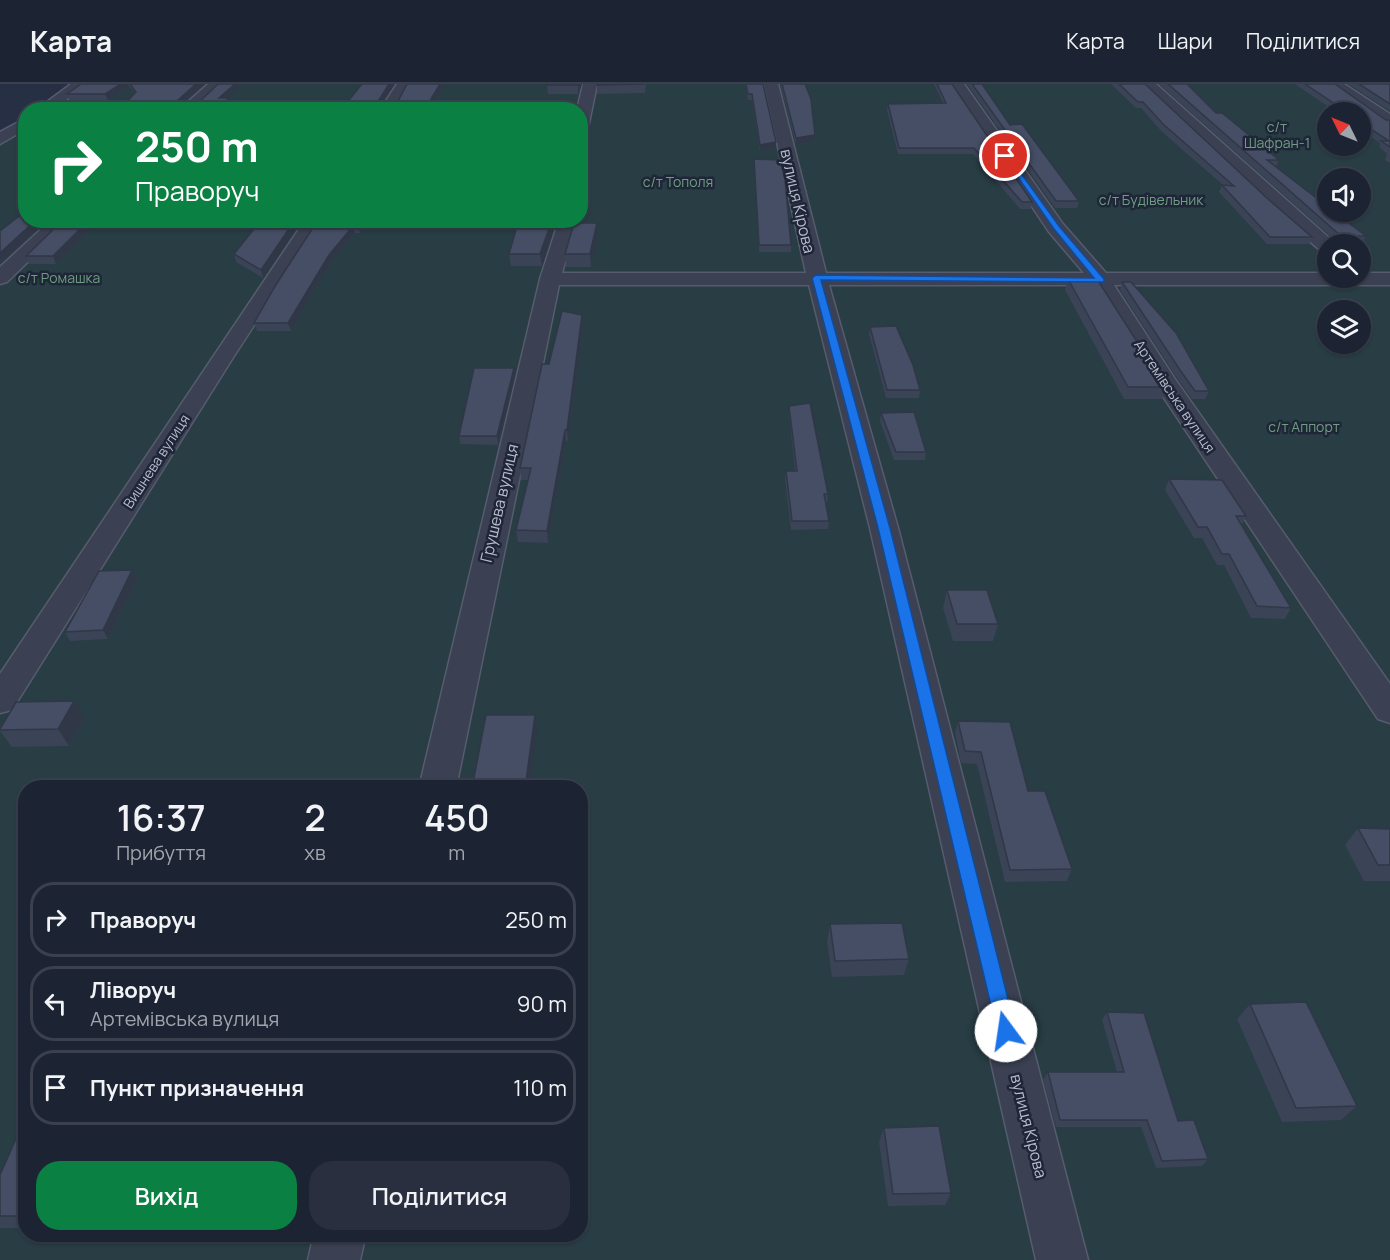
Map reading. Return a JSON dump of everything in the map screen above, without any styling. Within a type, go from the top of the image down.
[{"type":"street","points":[[54,102],[80,84]]},
{"type":"street","points":[[195,102],[216,84]]},
{"type":"street","points":[[392,102],[404,84]]},
{"type":"street","points":[[586,102],[590,84]]},
{"type":"street","name":"вулиця Кірова","points":[[771,84],[816,278],[884,528],[1062,1260]]},
{"type":"street","name":"Артемівська вулиця","points":[[957,84],[1050,219],[1101,280],[1164,380],[1390,710]]},
{"type":"street","points":[[1148,84],[1317,238]]},
{"type":"street","points":[[1335,84],[1390,121]]},
{"type":"street","points":[[0,139],[18,127]]},
{"type":"street","points":[[0,278],[53,228]]},
{"type":"street","name":"Вишнева вулиця","points":[[0,701],[309,228]]},
{"type":"street","name":"Грушева вулиця","points":[[439,780],[550,279],[566,228]]},
{"type":"street","points":[[550,279],[1101,280],[1317,278]]},
{"type":"street","points":[[1371,278],[1390,279]]},
{"type":"street","points":[[1371,284],[1390,300]]},
{"type":"street","points":[[334,1260],[338,1242]]},
{"type":"green space","points":[[78,84],[1390,84],[1390,1260],[0,1260],[0,137],[18,125],[18,228],[588,228],[588,102],[51,102]]},
{"type":"building","points":[[81,84],[121,84],[105,94],[67,94]]},
{"type":"building","points":[[130,84],[196,84],[176,102],[127,102],[136,92]]},
{"type":"building","points":[[218,84],[235,84],[219,98],[229,98],[225,102],[199,102]]},
{"type":"building","points":[[362,84],[389,84],[378,102],[347,102]]},
{"type":"building","points":[[407,84],[440,84],[429,102],[398,102]]},
{"type":"building","points":[[578,84],[578,85],[547,85]]},
{"type":"building","points":[[597,84],[644,84],[597,85]]},
{"type":"building","points":[[746,84],[763,84],[776,142],[760,145],[752,94],[748,94]]},
{"type":"building","points":[[782,84],[805,84],[811,99],[815,135],[796,138]]},
{"type":"building","points":[[937,84],[952,84],[1032,202],[1022,202],[974,148],[899,148],[888,104],[946,103]]},
{"type":"building","points":[[972,84],[982,84],[1010,125],[1022,124],[1079,201],[1056,201]]},
{"type":"building","points":[[1119,84],[1145,84],[1312,237],[1270,237],[1222,185],[1234,186],[1163,124],[1143,102],[1138,102]]},
{"type":"building","points":[[1168,84],[1187,84],[1216,113],[1222,113],[1279,160],[1267,160],[1317,199],[1317,215]]},
{"type":"building","points":[[1305,84],[1335,84],[1360,102],[1332,102]]},
{"type":"building","points":[[1359,84],[1390,84],[1390,104]]},
{"type":"building","points":[[1371,109],[1386,120],[1390,120],[1390,147],[1381,141],[1389,141],[1371,129]]},
{"type":"building","points":[[754,159],[780,160],[785,179],[791,245],[759,245]]},
{"type":"building","points":[[18,217],[18,228],[27,228],[0,253],[0,231]]},
{"type":"building","points":[[1325,222],[1347,222],[1363,234],[1339,234]]},
{"type":"building","points":[[588,223],[597,223],[590,254],[565,254],[573,228],[588,228]]},
{"type":"building","points":[[55,228],[81,228],[53,256],[26,256]]},
{"type":"building","points":[[255,228],[290,228],[261,270],[234,254]]},
{"type":"building","points":[[313,228],[351,228],[329,255],[288,323],[254,323]]},
{"type":"building","points":[[517,228],[549,228],[540,254],[509,254]]},
{"type":"building","points":[[1068,279],[1097,279],[1166,387],[1128,387]]},
{"type":"building","points":[[1122,282],[1131,282],[1176,333],[1209,391],[1195,391]]},
{"type":"building","points":[[562,311],[582,315],[567,430],[565,430],[547,531],[516,530],[531,468],[520,468],[542,364],[549,364]]},
{"type":"building","points":[[896,326],[913,365],[920,390],[887,390],[870,327]]},
{"type":"building","points":[[474,368],[514,368],[497,436],[459,436]]},
{"type":"building","points":[[810,403],[828,494],[824,494],[829,521],[792,521],[786,471],[797,471],[789,406]]},
{"type":"building","points":[[914,412],[926,452],[896,452],[881,413]]},
{"type":"building","points":[[1169,479],[1222,480],[1246,516],[1236,516],[1291,608],[1257,606],[1229,554],[1222,554],[1207,527],[1198,527]]},
{"type":"building","points":[[132,570],[103,630],[65,632],[99,571]]},
{"type":"building","points":[[947,590],[987,590],[998,624],[957,624]]},
{"type":"building","points":[[74,701],[58,729],[0,730],[16,702]]},
{"type":"building","points":[[486,715],[535,715],[526,780],[474,780]]},
{"type":"building","points":[[958,721],[1010,722],[1028,791],[1045,791],[1072,869],[1010,870],[981,752],[965,751]]},
{"type":"building","points":[[1358,828],[1390,829],[1390,865],[1378,865]]},
{"type":"building","points":[[902,923],[909,959],[835,961],[830,924]]},
{"type":"building","points":[[1306,1002],[1357,1106],[1296,1108],[1250,1004]]},
{"type":"building","points":[[1107,1012],[1144,1013],[1178,1121],[1194,1120],[1208,1159],[1162,1161],[1147,1120],[1060,1120],[1048,1072],[1124,1072]]},
{"type":"building","points":[[939,1126],[951,1193],[893,1194],[884,1128]]},
{"type":"building","points":[[18,1134],[18,1216],[0,1216],[0,1175]]},
{"type":"route","points":[[1005,156],[1056,228],[1101,280],[816,278],[884,528],[1006,1031]]},
{"type":"park label","name":"с/т Шафран-1","points":[[1277,134]]},
{"type":"park label","name":"с/т Тополя","points":[[678,181]]},
{"type":"park label","name":"с/т Будівельник","points":[[1151,199]]},
{"type":"park label","name":"с/т Ромашка","points":[[59,277]]},
{"type":"park label","name":"с/т Аппорт","points":[[1304,426]]}]
